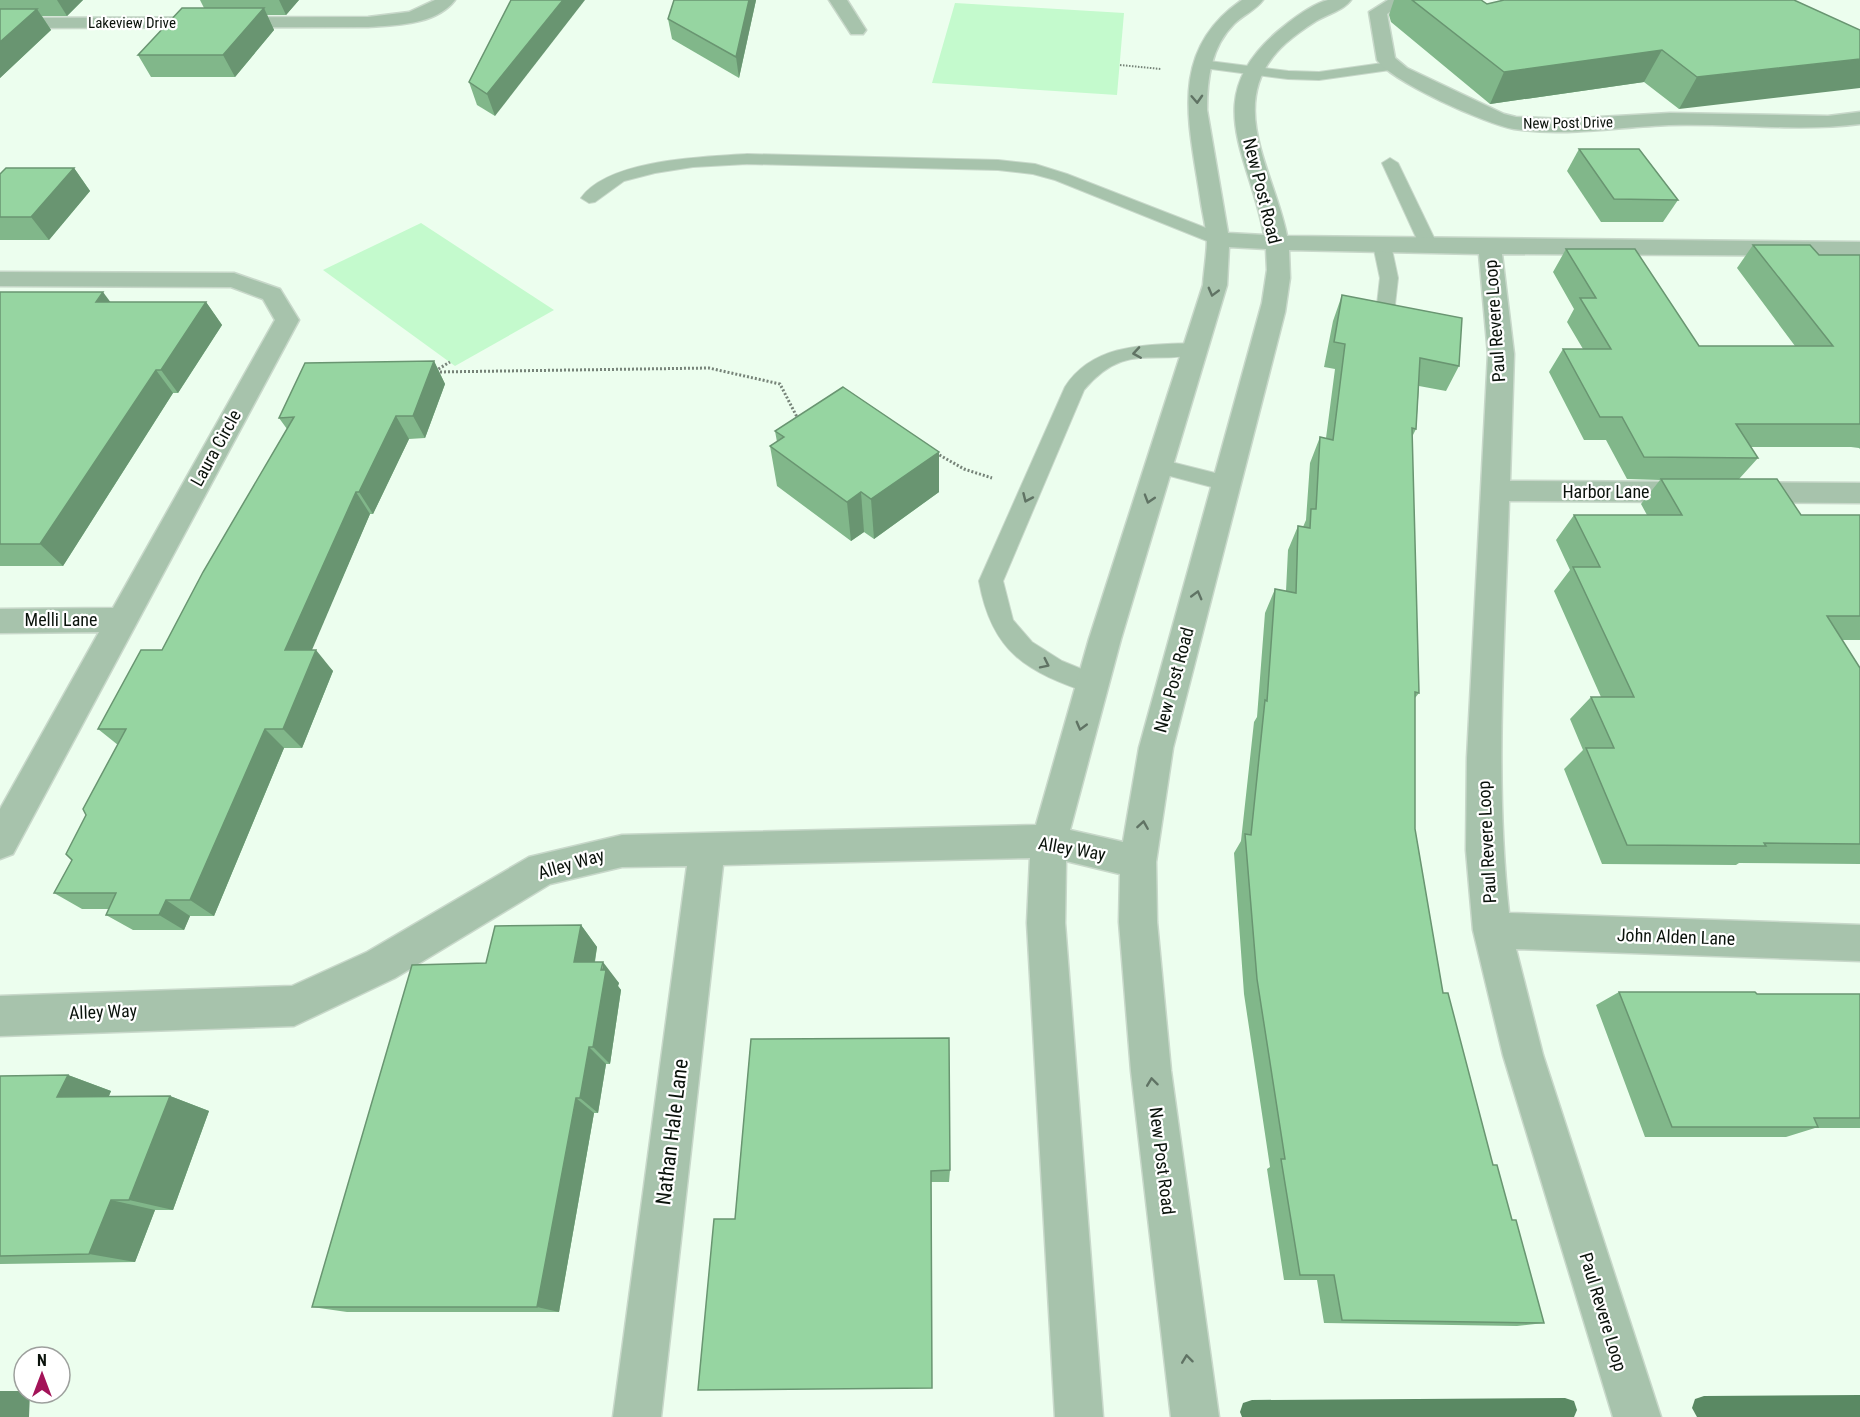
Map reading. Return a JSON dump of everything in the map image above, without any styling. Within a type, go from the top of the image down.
[{"type":"street","name":"Lakeview Drive","points":[[0,23],[369,22],[408,19],[438,8],[446,0]]},
{"type":"street","points":[[837,0],[857,30]]},
{"type":"street","points":[[1079,1417],[1046,923],[1049,841],[1092,684],[1215,285],[1218,239],[1197,110],[1196,89],[1201,64],[1205,50],[1217,31],[1254,0]]},
{"type":"street","name":"New Post Road","points":[[1195,1417],[1151,1071],[1138,922],[1138,862],[1156,747],[1273,312],[1279,277],[1277,243],[1244,118],[1245,94],[1253,71],[1275,41],[1289,28],[1342,0]]},
{"type":"street","points":[[1390,66],[1386,60],[1377,18],[1378,12],[1389,5],[1422,0]]},
{"type":"street","name":"New Post Drive","points":[[1390,66],[1482,113],[1516,123],[1565,125],[1670,119],[1828,122],[1860,118]]},
{"type":"street","name":"Paul Revere Loop","points":[[1218,239],[1277,243],[1490,247],[1860,249]]},
{"type":"street","name":"Paul Revere Loop","points":[[1490,247],[1501,354],[1484,758],[1484,850],[1492,930],[1523,1055],[1637,1417]]},
{"type":"street","name":"Laura Circle","points":[[0,279],[234,280],[272,294],[286,320],[0,843]]},
{"type":"street","name":"Harbor Lane","points":[[1497,491],[1860,493]]},
{"type":"street","name":"Melli Lane","points":[[0,621],[123,620]]},
{"type":"street","name":"Alley Way","points":[[0,1016],[294,1006],[381,965],[542,869],[622,850],[1049,841],[1138,862]]},
{"type":"street","name":"Nathan Hale Lane","points":[[637,1417],[707,848]]},
{"type":"street","name":"John Alden Lane","points":[[1492,930],[1860,944]]},
{"type":"lane","points":[[1201,64],[1319,76],[1390,66]]},
{"type":"lane","points":[[589,198],[618,178],[654,168],[693,162],[747,159],[998,165],[1035,170],[1061,177],[1218,239]]},
{"type":"lane","points":[[1390,163],[1429,246]]},
{"type":"lane","points":[[1382,245],[1389,278],[1384,321]]},
{"type":"lane","points":[[1092,684],[1042,663],[1021,650],[1006,629],[993,603],[991,580],[1075,387],[1091,370],[1110,358],[1196,349]]},
{"type":"lane","points":[[1159,466],[1227,483]]},
{"type":"path","points":[[450,362],[433,372],[709,368],[780,384],[798,420]]},
{"type":"path","points":[[928,452],[942,455],[964,469],[1031,489]]},
{"type":"green space","points":[[955,3],[1124,13],[1117,95],[932,83]]},
{"type":"green space","points":[[421,223],[554,310],[455,366],[323,270]]},
{"type":"building","points":[[511,0],[563,0],[487,94],[469,82]]},
{"type":"building","points":[[674,0],[749,0],[736,57],[668,19]]},
{"type":"building","points":[[1412,0],[1481,0],[1487,4],[1504,0],[1794,0],[1860,30],[1860,59],[1697,77],[1662,50],[1504,72]]},
{"type":"building","points":[[182,8],[264,8],[223,55],[138,55]]},
{"type":"building","points":[[0,9],[37,9],[0,42]]},
{"type":"building","points":[[1579,149],[1639,149],[1678,200],[1614,199]]},
{"type":"building","points":[[6,168],[74,168],[31,217],[0,217],[0,174]]},
{"type":"building","points":[[1753,245],[1810,245],[1819,255],[1860,255],[1860,424],[1736,424],[1758,458],[1644,457],[1622,417],[1600,417],[1563,349],[1611,349],[1580,298],[1596,298],[1566,249],[1635,249],[1699,346],[1833,346]]},
{"type":"building","points":[[0,292],[103,292],[96,302],[206,302],[161,370],[156,370],[40,544],[0,544]]},
{"type":"building","points":[[1342,295],[1462,318],[1459,366],[1420,358],[1416,429],[1412,428],[1419,693],[1415,692],[1415,829],[1443,993],[1448,993],[1493,1165],[1497,1165],[1512,1220],[1516,1220],[1544,1323],[1342,1320],[1334,1275],[1300,1275],[1281,1159],[1285,1159],[1257,979],[1245,834],[1251,835],[1265,700],[1267,701],[1275,589],[1296,593],[1298,526],[1310,528],[1311,509],[1316,509],[1320,437],[1333,440],[1345,344],[1334,342]]},
{"type":"building","points":[[434,361],[413,416],[396,416],[359,492],[356,492],[285,650],[316,650],[283,729],[265,729],[190,900],[166,900],[159,915],[106,915],[116,893],[54,893],[72,860],[66,854],[86,815],[83,809],[126,729],[98,729],[141,650],[162,650],[203,572],[294,417],[279,418],[305,363]]},
{"type":"building","points":[[843,387],[939,452],[871,499],[861,492],[847,502],[770,446],[784,437],[775,431]]},
{"type":"building","points":[[1661,479],[1777,479],[1801,515],[1860,515],[1860,616],[1827,616],[1860,668],[1860,844],[1627,845],[1586,748],[1614,748],[1591,697],[1634,697],[1573,567],[1600,567],[1574,515],[1682,515]]},
{"type":"building","points":[[581,925],[574,962],[603,962],[601,970],[606,970],[593,1047],[589,1047],[580,1098],[576,1098],[537,1307],[312,1307],[412,965],[486,963],[495,926]]},
{"type":"building","points":[[1619,992],[1860,994],[1860,1118],[1814,1118],[1818,1127],[1672,1127]]},
{"type":"building","points":[[949,1038],[950,1170],[931,1171],[932,1388],[698,1390],[714,1219],[735,1219],[751,1039]]},
{"type":"building","points":[[68,1075],[57,1097],[170,1096],[129,1200],[111,1200],[89,1254],[0,1256],[0,1076]]},
{"type":"waterway","points":[[1704,1408],[1860,1407]]},
{"type":"waterway","points":[[1252,1412],[1565,1410]]}]
